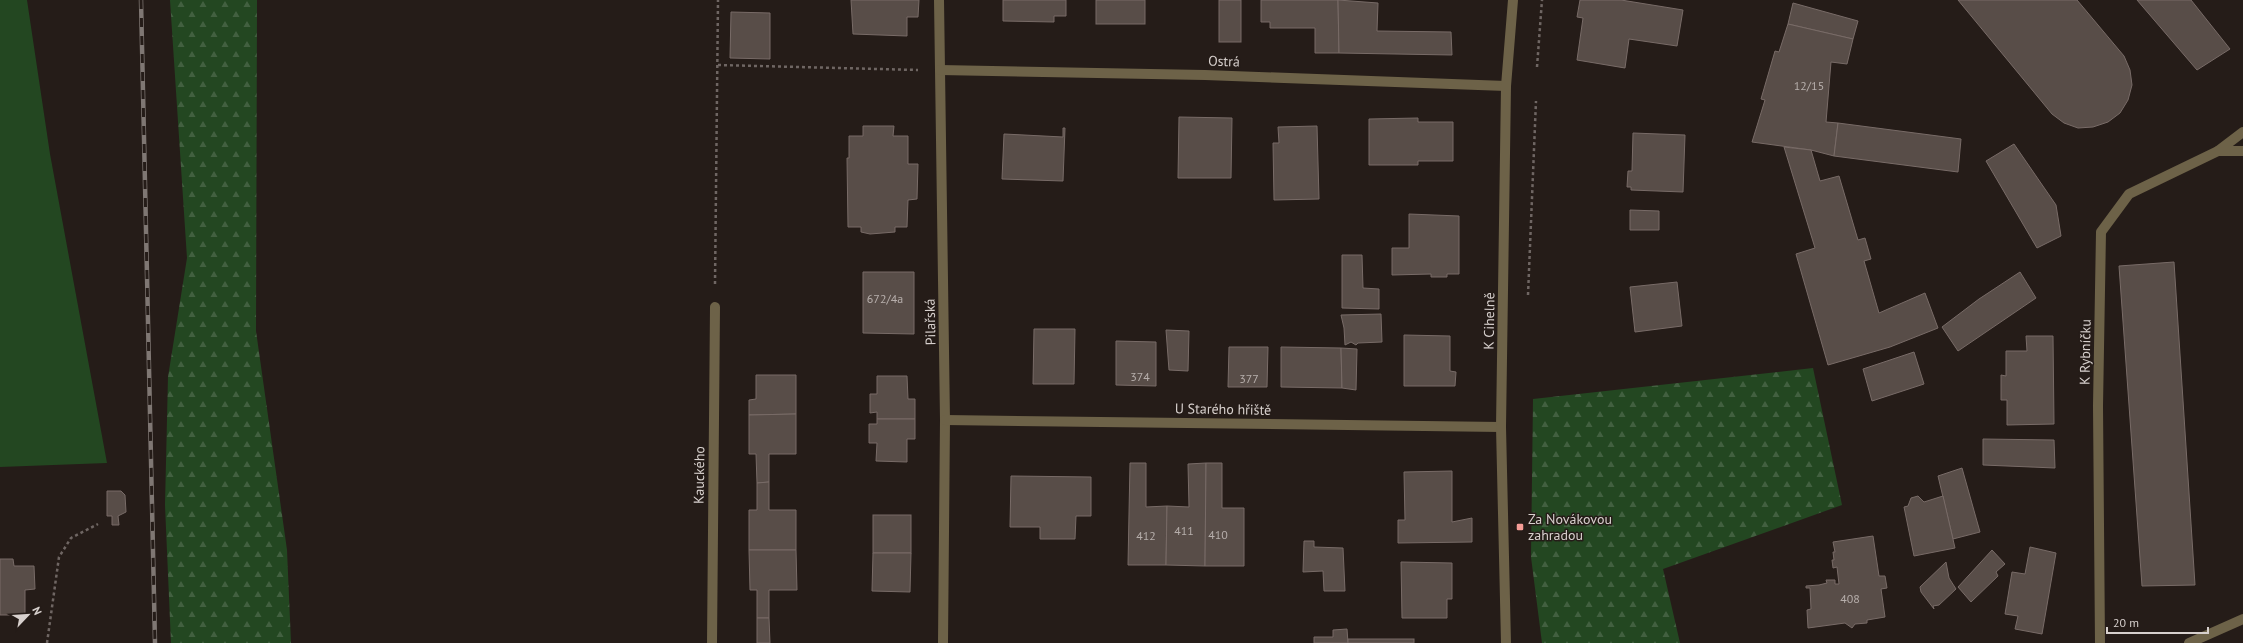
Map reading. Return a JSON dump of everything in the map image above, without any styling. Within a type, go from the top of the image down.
[{"type":"street","name":"Pilařská","points":[[939,0],[945,420],[943,643]]},
{"type":"street","name":"K Cihelně","points":[[1506,643],[1501,427],[1506,86],[1513,0]]},
{"type":"street","name":"Ostrá","points":[[940,70],[1205,74],[1506,86]]},
{"type":"street","points":[[2218,151],[2243,132]]},
{"type":"street","name":"K Rybníčku","points":[[2100,643],[2098,406],[2101,232],[2129,194],[2218,151],[2243,151]]},
{"type":"street","name":"Kauckého","points":[[712,643],[715,307]]},
{"type":"street","name":"U Starého hřiště","points":[[945,420],[1501,427]]},
{"type":"street","points":[[2189,643],[2243,620]]},
{"type":"path","points":[[715,307],[718,0]]},
{"type":"path","points":[[1538,67],[1542,0]]},
{"type":"path","points":[[718,65],[940,70]]},
{"type":"path","points":[[1528,300],[1536,101]]},
{"type":"path","points":[[47,643],[59,557],[72,538],[98,524]]},
{"type":"green space","points":[[0,0],[27,0],[50,154],[107,463],[0,467]]},
{"type":"green space","points":[[170,0],[257,0],[256,331],[287,550],[291,643],[171,643],[165,505],[168,377],[187,258]]},
{"type":"green space","points":[[1813,368],[1842,505],[1663,569],[1680,643],[1542,643],[1531,557],[1533,399]]},
{"type":"building","points":[[851,0],[919,0],[918,17],[907,17],[907,36],[853,34]]},
{"type":"building","points":[[1003,0],[1066,0],[1066,16],[1054,16],[1054,22],[1003,21]]},
{"type":"building","points":[[1096,0],[1145,0],[1145,24],[1096,24]]},
{"type":"building","points":[[1219,0],[1241,0],[1241,42],[1219,42]]},
{"type":"building","points":[[1261,0],[1338,0],[1339,53],[1315,53],[1315,28],[1270,28],[1270,22],[1261,22]]},
{"type":"building","points":[[1338,0],[1378,3],[1377,31],[1451,32],[1452,55],[1339,53]]},
{"type":"building","points":[[1580,0],[1621,0],[1683,10],[1677,46],[1629,39],[1625,68],[1577,60],[1583,18],[1577,17]]},
{"type":"building","points":[[1958,0],[2077,0],[2124,56],[2130,70],[2132,85],[2128,100],[2120,113],[2108,122],[2093,127],[2078,128],[2064,123],[2052,114]]},
{"type":"building","points":[[2137,0],[2191,0],[2230,49],[2197,70]]},
{"type":"building","points":[[1793,3],[1858,21],[1853,39],[1788,24]]},
{"type":"building","points":[[731,12],[770,13],[770,59],[730,58]]},
{"type":"building","points":[[1788,24],[1853,39],[1847,64],[1831,62],[1826,122],[1838,123],[1834,156],[1811,150],[1752,142],[1765,100],[1761,99],[1775,51],[1779,52]]},
{"type":"building","points":[[1179,117],[1232,118],[1231,178],[1178,178]]},
{"type":"building","points":[[1418,118],[1418,122],[1453,122],[1453,161],[1418,161],[1418,165],[1369,165],[1369,119]]},
{"type":"building","points":[[1838,123],[1961,139],[1958,172],[1834,156]]},
{"type":"building","points":[[863,126],[894,126],[893,136],[908,136],[908,164],[918,164],[917,199],[908,200],[907,227],[895,227],[895,232],[870,234],[861,232],[861,227],[848,227],[847,158],[849,158],[849,136],[863,136]]},
{"type":"building","points":[[1317,126],[1319,199],[1274,200],[1273,143],[1279,143],[1278,127]]},
{"type":"building","points":[[1063,128],[1065,128],[1063,181],[1002,179],[1004,134],[1063,137]]},
{"type":"building","points":[[1633,133],[1685,135],[1683,192],[1631,190],[1631,187],[1627,187],[1628,171],[1632,171]]},
{"type":"building","points":[[2014,144],[2056,205],[2061,236],[2037,248],[1986,161]]},
{"type":"building","points":[[1784,147],[1811,150],[1820,181],[1839,176],[1858,240],[1865,238],[1871,259],[1864,261],[1879,313],[1925,293],[1938,328],[1890,347],[1828,365],[1796,254],[1815,248]]},
{"type":"building","points":[[1630,210],[1659,211],[1659,230],[1630,230]]},
{"type":"building","points":[[1409,214],[1459,216],[1459,274],[1447,274],[1447,277],[1431,277],[1431,274],[1392,275],[1392,248],[1409,248]]},
{"type":"building","points":[[1342,255],[1362,255],[1363,288],[1379,289],[1379,309],[1342,308]]},
{"type":"building","points":[[2174,262],[2195,585],[2142,586],[2119,266]]},
{"type":"building","points":[[863,272],[914,272],[914,334],[863,333]]},
{"type":"building","points":[[2020,272],[2036,298],[1958,351],[1942,327],[1979,299]]},
{"type":"building","points":[[1677,282],[1682,326],[1635,332],[1630,287]]},
{"type":"building","points":[[1381,314],[1382,342],[1358,343],[1356,345],[1351,342],[1345,345],[1344,328],[1341,315]]},
{"type":"building","points":[[1034,329],[1075,329],[1074,384],[1033,384]]},
{"type":"building","points":[[1166,330],[1189,331],[1188,371],[1169,370]]},
{"type":"building","points":[[1404,335],[1450,336],[1450,371],[1456,372],[1455,386],[1404,386]]},
{"type":"building","points":[[2026,336],[2053,336],[2054,424],[2007,425],[2007,400],[2001,400],[2001,375],[2006,376],[2006,351],[2027,351]]},
{"type":"building","points":[[1116,341],[1156,342],[1156,386],[1116,385]]},
{"type":"building","points":[[1229,347],[1268,347],[1267,387],[1228,387]]},
{"type":"building","points":[[1281,347],[1341,348],[1342,388],[1281,387]]},
{"type":"building","points":[[1341,348],[1357,349],[1356,390],[1342,388]]},
{"type":"building","points":[[1914,352],[1924,384],[1872,401],[1863,369]]},
{"type":"building","points":[[756,375],[796,375],[796,414],[749,415],[749,400],[756,399]]},
{"type":"building","points":[[877,376],[907,376],[908,399],[915,399],[915,419],[877,419],[877,412],[870,413],[870,394],[877,394]]},
{"type":"building","points":[[796,414],[796,454],[769,454],[769,482],[757,483],[756,454],[749,454],[749,415]]},
{"type":"building","points":[[877,419],[915,419],[915,439],[907,439],[907,462],[876,461],[877,443],[869,443],[869,424],[877,424]]},
{"type":"building","points":[[1983,439],[2054,440],[2055,468],[1983,465]]},
{"type":"building","points":[[1130,463],[1146,463],[1146,507],[1167,506],[1166,565],[1128,565]]},
{"type":"building","points":[[1206,463],[1205,566],[1166,565],[1167,506],[1189,507],[1188,464]]},
{"type":"building","points":[[1206,463],[1222,463],[1222,508],[1244,508],[1244,566],[1205,566]]},
{"type":"building","points":[[1962,468],[1980,532],[1953,539],[1938,476]]},
{"type":"building","points":[[1452,471],[1452,522],[1472,518],[1472,542],[1398,543],[1398,520],[1405,520],[1404,472]]},
{"type":"building","points":[[1011,476],[1091,477],[1091,516],[1076,516],[1075,539],[1040,539],[1040,527],[1010,527]]},
{"type":"building","points":[[769,482],[769,510],[796,510],[796,550],[749,550],[749,510],[757,510],[757,483]]},
{"type":"building","points":[[107,491],[121,491],[125,495],[126,512],[118,516],[119,525],[112,525],[112,516],[107,516]]},
{"type":"building","points":[[1918,496],[1924,502],[1943,496],[1955,548],[1914,556],[1904,507],[1908,506],[1911,498]]},
{"type":"building","points":[[873,515],[911,515],[911,553],[873,553]]},
{"type":"building","points":[[1873,536],[1879,576],[1885,576],[1887,588],[1881,589],[1885,617],[1867,620],[1867,623],[1855,624],[1852,628],[1845,623],[1808,628],[1807,610],[1811,609],[1810,588],[1806,588],[1806,586],[1827,583],[1826,580],[1835,580],[1835,584],[1839,584],[1837,567],[1833,568],[1833,552],[1835,552],[1833,542]]},
{"type":"building","points":[[1304,541],[1314,541],[1314,547],[1343,548],[1345,591],[1324,591],[1323,571],[1303,572]]},
{"type":"building","points":[[2030,547],[2056,553],[2042,634],[2015,629],[2018,616],[2005,614],[2012,572],[2025,574]]},
{"type":"building","points":[[749,550],[796,550],[797,590],[769,590],[769,618],[757,618],[757,590],[750,590]]},
{"type":"building","points":[[1992,550],[2005,564],[1996,572],[1998,576],[1971,602],[1958,587]]},
{"type":"building","points":[[873,553],[911,553],[910,592],[872,591]]},
{"type":"building","points":[[0,559],[13,559],[14,566],[34,566],[35,589],[25,590],[25,615],[0,615]]},
{"type":"building","points":[[1401,562],[1452,563],[1452,599],[1447,599],[1447,618],[1402,618]]},
{"type":"building","points":[[1946,562],[1949,578],[1956,589],[1939,605],[1933,606],[1934,609],[1921,592],[1920,587]]},
{"type":"building","points":[[757,618],[769,618],[770,643],[757,643]]},
{"type":"building","points":[[1347,629],[1348,643],[1314,643],[1314,637],[1333,637],[1333,630]]},
{"type":"building","points":[[1348,639],[1414,639],[1414,643],[1348,643]]},
{"type":"railway","points":[[141,0],[155,643]]},
{"type":"place","name":"Za Novákovou zahradou","points":[[1520,527]]}]
